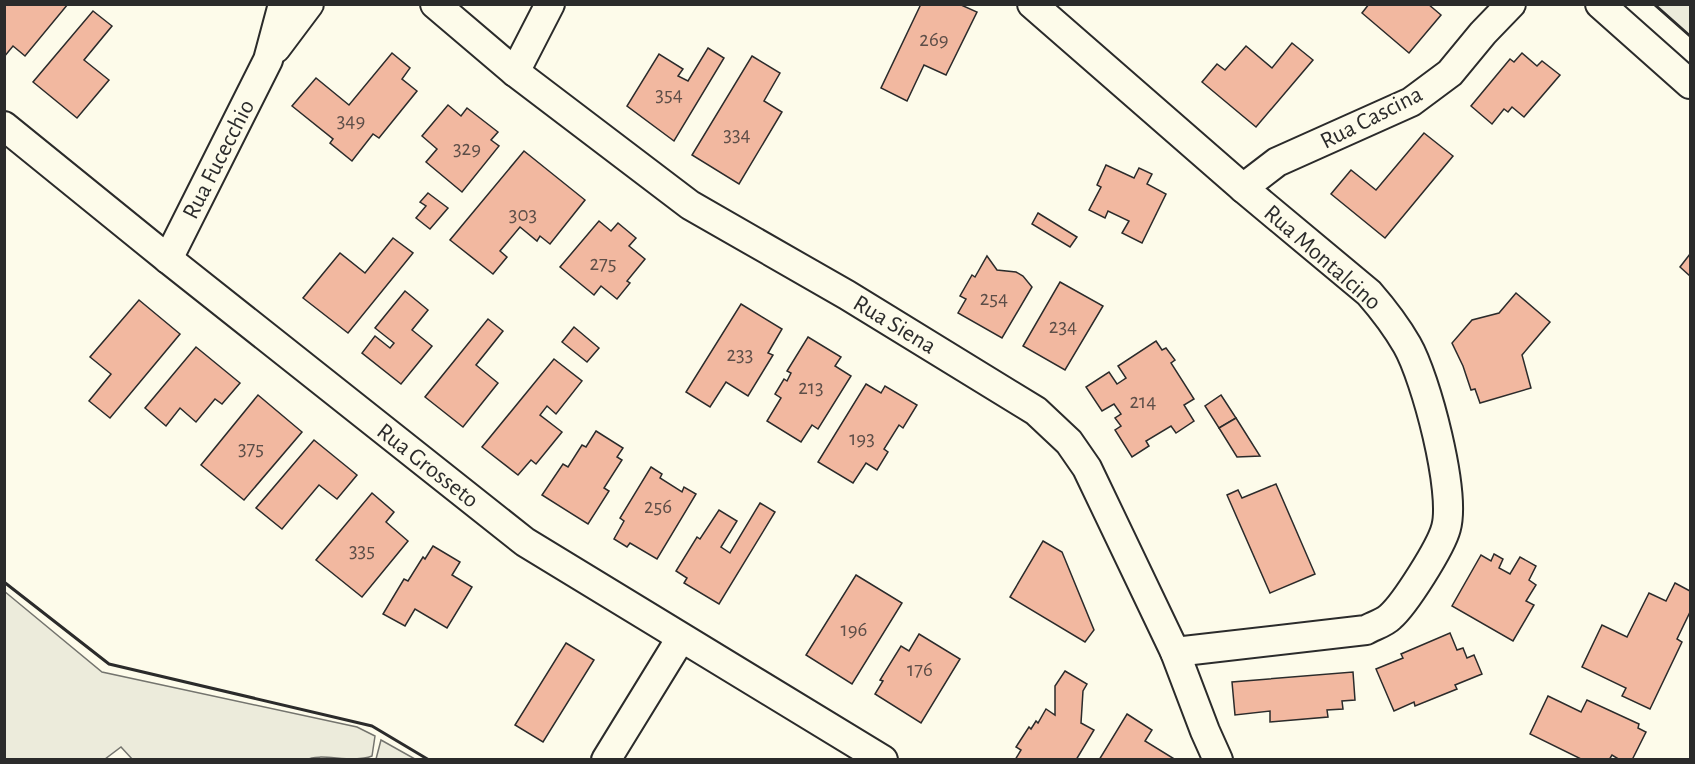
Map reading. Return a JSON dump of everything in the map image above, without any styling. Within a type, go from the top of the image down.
[{"type":"street","name":"Rua Fucecchio","points":[[267,60],[283,4]]},
{"type":"street","name":"Rua Fucecchio","points":[[168,259],[267,60],[309,4]]},
{"type":"street","name":"Rua Siena","points":[[435,4],[515,72],[690,205],[847,295],[1036,411],[1069,442],[1087,468],[1174,652],[1218,759]]},
{"type":"street","points":[[515,72],[550,4]]},
{"type":"street","name":"Rua Montalcino","points":[[1032,4],[1243,188],[1369,293],[1408,346],[1430,403],[1447,492],[1446,528],[1434,553],[1390,618],[1366,630],[1174,652]]},
{"type":"street","name":"Rua Cascina","points":[[1243,188],[1277,162],[1411,102],[1450,73],[1510,4]]},
{"type":"street","points":[[1600,4],[1690,84]]},
{"type":"street","name":"Rua Grosseto","points":[[4,126],[525,542],[884,759]]},
{"type":"street","points":[[606,759],[681,638]]},
{"type":"street","points":[[1201,759],[1205,731]]},
{"type":"shaded area","points":[[1654,5],[1690,5],[1690,36]]},
{"type":"shaded area","points":[[4,591],[102,672],[357,727],[375,736],[372,756],[355,759],[320,757],[306,760],[133,760],[121,747],[105,759],[5,759]]},
{"type":"shaded area","points":[[381,740],[415,759],[376,759]]},
{"type":"building","points":[[4,4],[68,4],[25,56],[13,46],[4,57]]},
{"type":"building","points":[[921,4],[959,4],[977,12],[946,75],[924,65],[907,101],[881,88]]},
{"type":"building","points":[[1369,4],[1428,4],[1441,15],[1409,53],[1362,13]]},
{"type":"building","points":[[93,11],[112,26],[84,60],[109,80],[77,118],[33,82]]},
{"type":"building","points":[[1292,43],[1313,60],[1256,127],[1202,82],[1217,64],[1225,70],[1246,46],[1272,68]]},
{"type":"building","points":[[708,48],[724,58],[674,141],[627,106],[659,54],[683,69],[678,76],[688,81]]},
{"type":"building","points":[[392,53],[410,68],[402,79],[417,91],[379,138],[373,134],[352,161],[330,143],[333,139],[292,106],[316,78],[349,105]]},
{"type":"building","points":[[1522,53],[1537,66],[1542,61],[1560,75],[1524,117],[1512,107],[1508,112],[1504,109],[1492,124],[1471,106],[1510,59],[1514,62]]},
{"type":"building","points":[[752,56],[780,73],[764,101],[782,112],[739,184],[692,155]]},
{"type":"building","points":[[448,105],[461,116],[467,108],[498,132],[491,140],[499,146],[462,192],[426,162],[437,149],[422,136]]},
{"type":"building","points":[[1424,133],[1453,156],[1385,238],[1331,194],[1351,170],[1376,190]]},
{"type":"building","points":[[524,151],[585,200],[550,244],[540,236],[537,241],[520,227],[500,251],[507,257],[493,274],[450,240]]},
{"type":"building","points":[[1106,165],[1134,178],[1139,168],[1152,174],[1147,184],[1166,194],[1142,243],[1122,233],[1129,221],[1108,211],[1105,218],[1089,210],[1101,187],[1097,185]]},
{"type":"building","points":[[428,193],[448,208],[430,229],[416,218],[426,206],[420,202]]},
{"type":"building","points":[[1038,213],[1077,237],[1070,247],[1032,224]]},
{"type":"building","points":[[599,221],[611,231],[618,223],[636,238],[629,246],[645,259],[627,281],[630,283],[617,299],[601,286],[594,295],[560,267]]},
{"type":"building","points":[[393,238],[413,253],[348,333],[303,298],[340,253],[365,273]]},
{"type":"building","points":[[1690,254],[1690,276],[1680,267]]},
{"type":"building","points":[[987,256],[997,270],[1016,272],[1023,276],[1032,287],[1002,338],[958,313],[966,299],[960,296],[972,275],[975,277]]},
{"type":"building","points":[[1060,282],[1103,306],[1065,370],[1023,346]]},
{"type":"building","points":[[405,291],[428,310],[412,330],[432,346],[401,384],[362,353],[375,336],[390,348],[394,343],[375,328]]},
{"type":"building","points":[[1516,293],[1550,322],[1522,355],[1531,388],[1480,403],[1475,389],[1471,390],[1452,343],[1472,320],[1499,313]]},
{"type":"building","points":[[139,300],[180,334],[110,418],[89,401],[111,374],[90,357]]},
{"type":"building","points":[[741,304],[782,329],[768,353],[773,355],[748,396],[726,382],[710,407],[686,392]]},
{"type":"building","points":[[488,319],[503,331],[476,365],[498,383],[463,427],[425,397]]},
{"type":"building","points":[[574,327],[599,348],[587,362],[562,342]]},
{"type":"building","points":[[808,337],[841,357],[835,366],[851,376],[818,429],[812,425],[801,442],[767,421],[781,398],[775,394],[784,379],[787,381],[791,373],[787,371]]},
{"type":"building","points":[[1156,341],[1162,350],[1166,348],[1175,360],[1171,363],[1194,399],[1184,405],[1194,421],[1176,433],[1171,426],[1146,441],[1149,446],[1132,457],[1115,430],[1121,426],[1115,418],[1121,414],[1114,404],[1102,411],[1086,387],[1109,372],[1117,384],[1126,378],[1118,366]]},
{"type":"building","points":[[196,347],[240,383],[222,404],[215,399],[196,422],[180,408],[166,426],[145,408]]},
{"type":"building","points":[[554,359],[582,381],[556,414],[547,406],[540,415],[562,432],[536,464],[531,460],[518,475],[482,447]]},
{"type":"building","points":[[866,384],[881,393],[885,386],[917,405],[903,428],[899,425],[884,449],[888,452],[877,470],[866,463],[853,483],[818,462]]},
{"type":"building","points":[[258,395],[302,432],[244,500],[201,465]]},
{"type":"building","points":[[1221,395],[1236,418],[1219,428],[1205,406]]},
{"type":"building","points":[[1236,418],[1260,456],[1237,457],[1219,428]]},
{"type":"building","points":[[596,431],[623,448],[617,457],[622,460],[604,488],[609,491],[588,524],[542,495],[563,464],[568,467],[582,445],[586,447]]},
{"type":"building","points":[[314,440],[357,475],[337,499],[319,485],[282,529],[256,508]]},
{"type":"building","points":[[651,467],[662,474],[660,478],[682,492],[684,487],[696,494],[657,559],[630,543],[627,547],[614,539],[624,521],[620,518]]},
{"type":"building","points":[[1276,484],[1315,574],[1270,593],[1227,495],[1238,490],[1242,498]]},
{"type":"building","points":[[372,493],[394,512],[386,522],[408,541],[362,597],[316,560]]},
{"type":"building","points":[[760,503],[775,512],[719,604],[684,583],[687,578],[676,571],[697,537],[700,539],[719,510],[737,521],[721,547],[730,553]]},
{"type":"building","points":[[1043,541],[1062,552],[1094,630],[1085,642],[1010,597]]},
{"type":"building","points":[[433,546],[460,562],[452,575],[472,587],[447,628],[415,609],[405,626],[383,614],[404,579],[408,581]]},
{"type":"building","points":[[1494,554],[1503,559],[1499,568],[1510,574],[1520,557],[1536,566],[1529,580],[1536,585],[1526,601],[1534,605],[1513,641],[1452,606],[1481,555],[1491,561]]},
{"type":"building","points":[[856,575],[902,603],[852,684],[806,655]]},
{"type":"building","points":[[1675,583],[1690,591],[1690,612],[1677,639],[1682,642],[1650,709],[1622,696],[1626,688],[1582,667],[1602,625],[1627,637],[1649,593],[1666,601]]},
{"type":"building","points":[[1450,633],[1457,650],[1463,648],[1467,658],[1474,655],[1482,674],[1455,685],[1457,689],[1415,706],[1414,702],[1394,711],[1376,669],[1403,658],[1401,654]]},
{"type":"building","points":[[919,634],[960,659],[921,723],[875,694],[883,681],[880,680],[901,646],[909,651]]},
{"type":"building","points":[[566,643],[594,660],[543,742],[515,725]]},
{"type":"building","points":[[1065,671],[1087,684],[1083,691],[1081,723],[1094,730],[1076,760],[1015,760],[1021,750],[1016,747],[1029,727],[1031,729],[1036,721],[1038,723],[1046,709],[1055,715],[1055,686]]},
{"type":"building","points":[[1353,672],[1355,700],[1342,701],[1343,709],[1327,710],[1328,717],[1270,722],[1270,711],[1235,715],[1232,682]]},
{"type":"building","points":[[1548,696],[1581,712],[1587,700],[1639,724],[1638,728],[1646,732],[1632,760],[1620,760],[1612,755],[1609,760],[1583,760],[1530,734]]},
{"type":"building","points":[[1127,714],[1152,730],[1145,741],[1176,760],[1099,760]]},
{"type":"wall","points":[[1654,4],[1690,36]]},
{"type":"wall","points":[[4,582],[109,664],[372,726],[429,760]]}]
